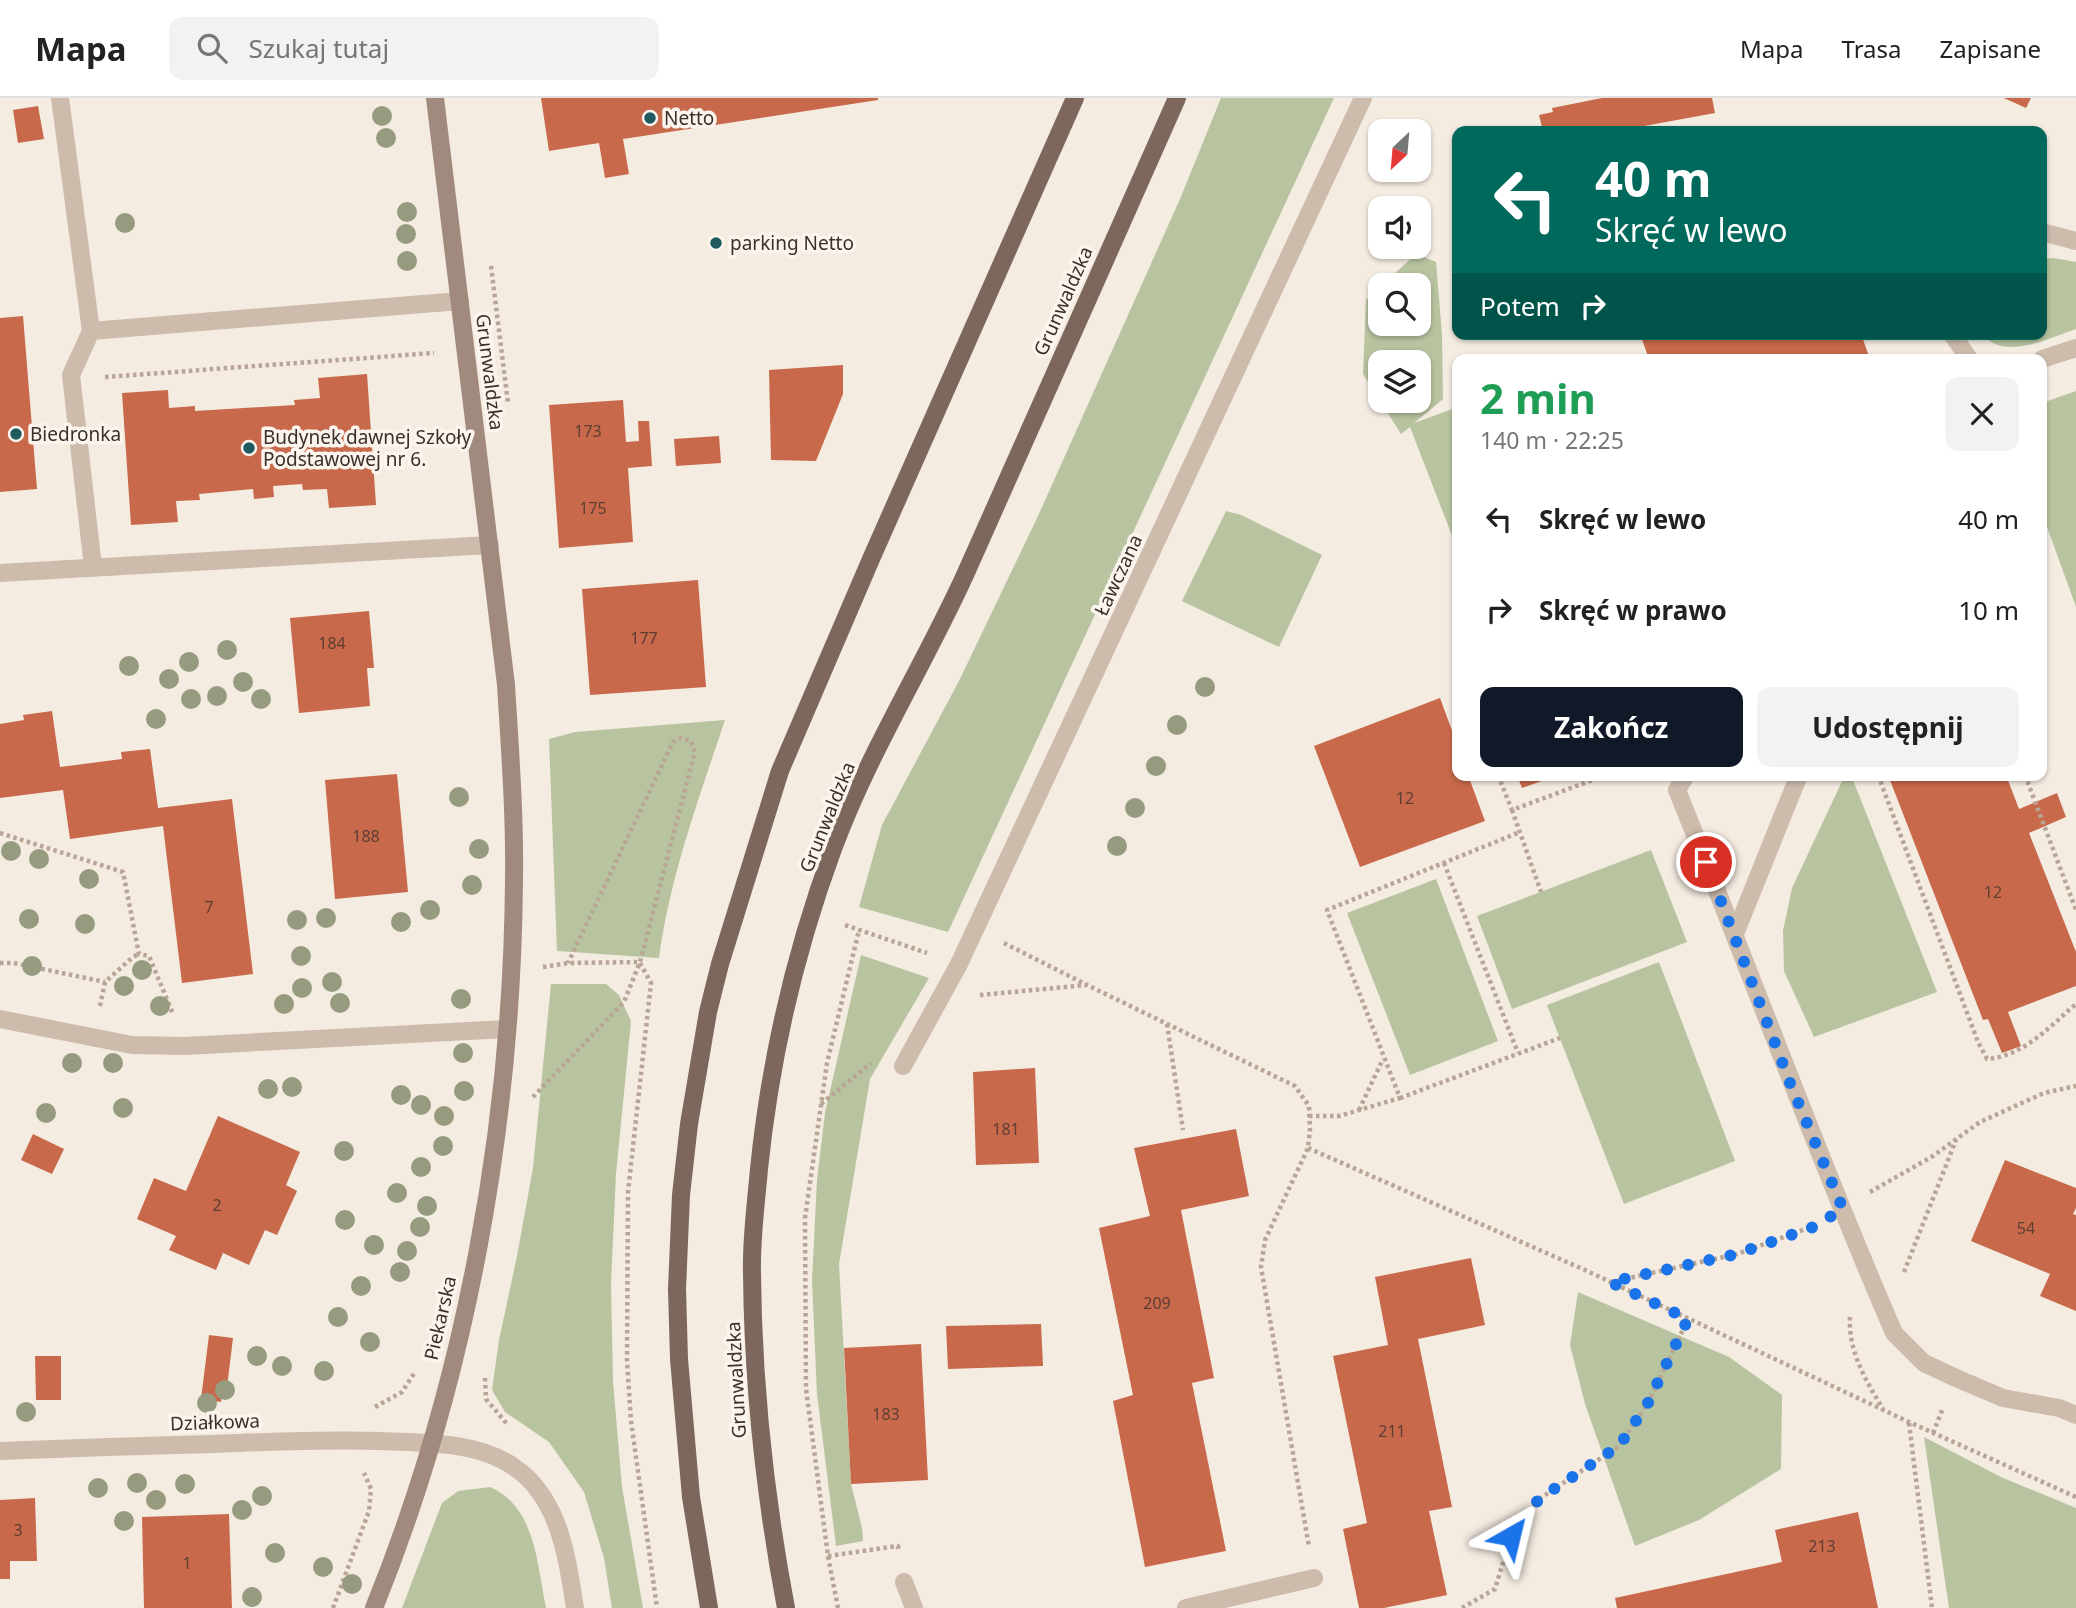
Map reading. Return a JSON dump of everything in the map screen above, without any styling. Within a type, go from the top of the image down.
[{"type":"main road","points":[[709,1608],[691,1497],[678,1359],[677,1289],[681,1195],[689,1124],[708,1012],[720,964],[780,771],[1075,98]]},
{"type":"main road","name":"Grunwaldzka","points":[[786,1608],[766,1493],[756,1402],[751,1270],[765,1109],[779,1038],[802,948],[832,850],[843,825],[963,578],[1177,98]]},
{"type":"street","points":[[60,98],[91,331],[71,374],[93,567]]},
{"type":"street","name":"Grunwaldzka","points":[[435,98],[506,685],[514,880],[508,1029]]},
{"type":"street","name":"Ławczana","points":[[902,1066],[959,964],[1363,98]]},
{"type":"street","points":[[2047,233],[2076,241]]},
{"type":"street","points":[[91,331],[460,301]]},
{"type":"street","points":[[2047,357],[2076,348]]},
{"type":"street","points":[[0,573],[490,545]]},
{"type":"street","points":[[1682,781],[1677,790],[1735,934],[1790,1083],[1894,1334],[1924,1363],[2003,1398],[2059,1408],[2076,1415]]},
{"type":"street","points":[[1735,934],[1797,781]]},
{"type":"street","points":[[0,1019],[131,1045],[185,1046],[508,1029]]},
{"type":"street","name":"Piekarska","points":[[374,1608],[405,1525],[451,1368],[487,1199],[508,1029]]},
{"type":"street","name":"Działkowa","points":[[0,1451],[326,1440],[431,1443],[497,1457],[516,1467],[529,1480],[542,1496],[561,1530],[575,1608]]},
{"type":"street","points":[[1186,1608],[1314,1578]]},
{"type":"street","points":[[904,1582],[915,1608]]},
{"type":"path","points":[[72,380],[435,353]]},
{"type":"path","points":[[533,1097],[624,1002],[640,962],[695,752],[691,741],[681,738],[673,742],[568,963]]},
{"type":"path","points":[[1500,781],[1541,892]]},
{"type":"path","points":[[1512,810],[1590,781]]},
{"type":"path","points":[[1880,781],[1978,1042],[1987,1059],[2002,1058],[2025,1048],[2076,1004]]},
{"type":"path","points":[[2027,781],[2076,910]]},
{"type":"path","points":[[1400,1098],[1327,910],[1520,832]]},
{"type":"path","points":[[0,833],[123,872],[139,954],[149,956],[175,1017]]},
{"type":"path","points":[[1444,863],[1518,1054]]},
{"type":"path","points":[[845,925],[959,964]]},
{"type":"path","points":[[838,1608],[828,1556],[806,1389],[805,1218],[827,1063],[859,930]]},
{"type":"path","points":[[1000,942],[1295,1086],[1308,1106],[1308,1148],[1265,1240],[1261,1268],[1314,1578]]},
{"type":"path","points":[[0,962],[105,982]]},
{"type":"path","points":[[542,967],[568,963],[640,962]]},
{"type":"path","points":[[640,962],[651,983],[628,1192],[627,1360],[631,1421],[657,1608]]},
{"type":"path","points":[[980,995],[1087,985]]},
{"type":"path","points":[[1167,1024],[1183,1130]]},
{"type":"path","points":[[1309,1116],[1339,1116],[1400,1098],[1560,1038]]},
{"type":"path","points":[[1359,1110],[1384,1058]]},
{"type":"path","points":[[820,1105],[873,1062],[902,1066]]},
{"type":"path","points":[[1610,1282],[1737,1254],[1811,1228],[1934,1156],[1980,1122],[2044,1093],[2076,1086]]},
{"type":"path","points":[[1920,1233],[1956,1139]]},
{"type":"path","points":[[1308,1148],[1610,1282],[1909,1423],[2076,1497]]},
{"type":"path","points":[[1462,1608],[1495,1589],[1511,1536],[1539,1499],[1619,1446],[1648,1403],[1688,1319]]},
{"type":"path","points":[[368,1409],[379,1406],[402,1392],[415,1373],[418,1361]]},
{"type":"path","points":[[1909,1423],[1932,1608]]},
{"type":"path","points":[[333,1608],[369,1511],[371,1489],[365,1474],[358,1470]]},
{"type":"path","points":[[828,1556],[898,1546],[904,1582]]},
{"type":"green space","points":[[1221,98],[1334,98],[948,932],[859,907],[882,825],[959,681],[1038,516],[1180,199]]},
{"type":"green space","points":[[1411,259],[1428,259],[1436,262],[1442,334],[1443,399],[1431,409],[1431,350],[1368,350],[1368,382],[1363,374],[1368,298],[1368,336],[1431,336],[1431,273],[1395,273]]},
{"type":"green space","points":[[2047,259],[2076,262],[2076,329],[2047,339]]},
{"type":"green space","points":[[1989,340],[2044,340],[2014,347]]},
{"type":"green space","points":[[2076,391],[2076,607],[2047,527],[2047,401]]},
{"type":"green space","points":[[1452,409],[1452,536],[1410,427],[1401,434],[1388,413],[1426,413],[1414,423]]},
{"type":"green space","points":[[1226,511],[1241,515],[1322,555],[1279,647],[1182,601]]},
{"type":"green space","points":[[725,720],[678,867],[659,958],[557,951],[549,739],[575,732]]},
{"type":"green space","points":[[1842,781],[1853,781],[1937,992],[1814,1037],[1784,971],[1783,931],[1792,888]]},
{"type":"green space","points":[[1651,850],[1687,942],[1512,1009],[1477,916]]},
{"type":"green space","points":[[1436,879],[1498,1041],[1410,1075],[1347,913]]},
{"type":"green space","points":[[861,955],[929,978],[870,1079],[839,1264],[851,1484],[863,1541],[836,1546],[817,1394],[812,1281],[817,1180],[825,1113]]},
{"type":"green space","points":[[1659,962],[1735,1161],[1624,1204],[1547,1005]]},
{"type":"green space","points":[[551,984],[606,984],[619,995],[631,1021],[616,1174],[611,1283],[613,1382],[622,1487],[643,1608],[612,1608],[604,1558],[584,1492],[549,1442],[505,1412],[492,1390],[499,1340],[533,1168]]},
{"type":"green space","points":[[1578,1292],[1729,1357],[1782,1395],[1781,1469],[1699,1520],[1635,1546],[1585,1404],[1570,1345]]},
{"type":"green space","points":[[1924,1437],[2001,1477],[2076,1508],[2076,1608],[1949,1608]]},
{"type":"green space","points":[[490,1487],[505,1496],[517,1508],[526,1523],[536,1556],[546,1608],[402,1608],[442,1503],[458,1491]]},
{"type":"building","name":"Netto","points":[[541,98],[878,100],[623,139],[629,174],[605,178],[599,143],[549,151]]},
{"type":"building","points":[[1602,98],[1712,98],[1715,113],[1644,126],[1542,126],[1539,115],[1553,112],[1552,108]]},
{"type":"building","points":[[2004,98],[2031,98],[2026,108]]},
{"type":"building","points":[[38,106],[44,139],[18,143],[13,110]]},
{"type":"building","name":"Biedronka","points":[[23,316],[37,489],[0,492],[0,318]]},
{"type":"building","points":[[1642,340],[1863,340],[1868,354],[1647,354]]},
{"type":"building","points":[[843,365],[843,394],[816,461],[771,460],[769,370]]},
{"type":"building","name":"Budynek dawnej Szkoły Podstawowej nr 6.","points":[[367,374],[376,505],[329,508],[327,489],[303,490],[302,484],[273,486],[274,497],[254,499],[253,489],[199,494],[200,500],[176,501],[178,522],[131,525],[122,393],[168,390],[169,408],[195,406],[195,411],[295,405],[294,400],[320,398],[318,378]]},
{"type":"building","points":[[623,400],[626,442],[639,441],[638,421],[649,421],[652,466],[628,468],[633,542],[559,548],[549,405]]},
{"type":"building","points":[[719,436],[721,463],[676,466],[674,439]]},
{"type":"building","points":[[698,580],[706,687],[590,695],[582,589]]},
{"type":"building","points":[[369,611],[374,668],[367,668],[370,706],[299,713],[290,618]]},
{"type":"building","points":[[1440,698],[1452,731],[1452,781],[1470,781],[1485,821],[1360,867],[1314,746]]},
{"type":"building","points":[[52,711],[60,767],[122,759],[121,752],[150,749],[158,808],[232,799],[253,974],[182,983],[163,826],[70,839],[63,790],[0,798],[0,724],[24,720],[23,715]]},
{"type":"building","points":[[397,774],[408,892],[335,899],[325,780]]},
{"type":"building","points":[[1519,781],[1542,781],[1522,788]]},
{"type":"building","points":[[1890,781],[2008,781],[2019,809],[2057,793],[2066,817],[2029,833],[2076,952],[2076,986],[2008,1012],[2021,1046],[2002,1053],[1988,1019],[1983,1020]]},
{"type":"building","points":[[1035,1068],[1039,1163],[976,1165],[973,1072]]},
{"type":"building","points":[[218,1116],[300,1152],[286,1185],[297,1191],[277,1235],[265,1230],[249,1265],[223,1253],[216,1270],[169,1250],[176,1236],[137,1219],[154,1178],[186,1191]]},
{"type":"building","points":[[1236,1129],[1249,1196],[1181,1210],[1214,1378],[1192,1383],[1226,1551],[1145,1567],[1113,1401],[1133,1395],[1099,1228],[1150,1216],[1134,1148]]},
{"type":"building","points":[[33,1134],[64,1149],[52,1174],[21,1160]]},
{"type":"building","points":[[2005,1160],[2076,1188],[2076,1208],[2073,1214],[2076,1215],[2076,1311],[2040,1296],[2050,1274],[1971,1241]]},
{"type":"building","points":[[1471,1258],[1485,1325],[1418,1339],[1452,1507],[1429,1511],[1447,1595],[1384,1608],[1359,1608],[1343,1529],[1367,1523],[1333,1356],[1388,1345],[1375,1277]]},
{"type":"building","points":[[1041,1324],[1043,1366],[948,1369],[946,1326]]},
{"type":"building","points":[[209,1335],[233,1338],[227,1387],[223,1386],[221,1402],[201,1399]]},
{"type":"building","points":[[921,1344],[928,1480],[851,1484],[844,1348]]},
{"type":"building","points":[[35,1356],[61,1356],[61,1400],[36,1400]]},
{"type":"building","points":[[35,1498],[37,1561],[10,1561],[10,1579],[0,1579],[0,1500]]},
{"type":"building","points":[[1858,1512],[1878,1608],[1617,1608],[1615,1598],[1782,1562],[1775,1530]]},
{"type":"building","points":[[229,1514],[232,1608],[144,1608],[142,1517]]},
{"type":"place","name":"Netto","points":[[650,118]]},
{"type":"place","name":"parking Netto","points":[[716,243]]},
{"type":"place","name":"Biedronka","points":[[16,434]]},
{"type":"place","name":"Budynek dawnej Szkoły Podstawowej nr 6.","points":[[249,448]]},
{"type":"route","points":[[1511,1536],[1539,1499],[1619,1446],[1648,1403],[1688,1319],[1610,1282],[1737,1254],[1811,1228],[1843,1209],[1790,1083],[1706,862]]}]
